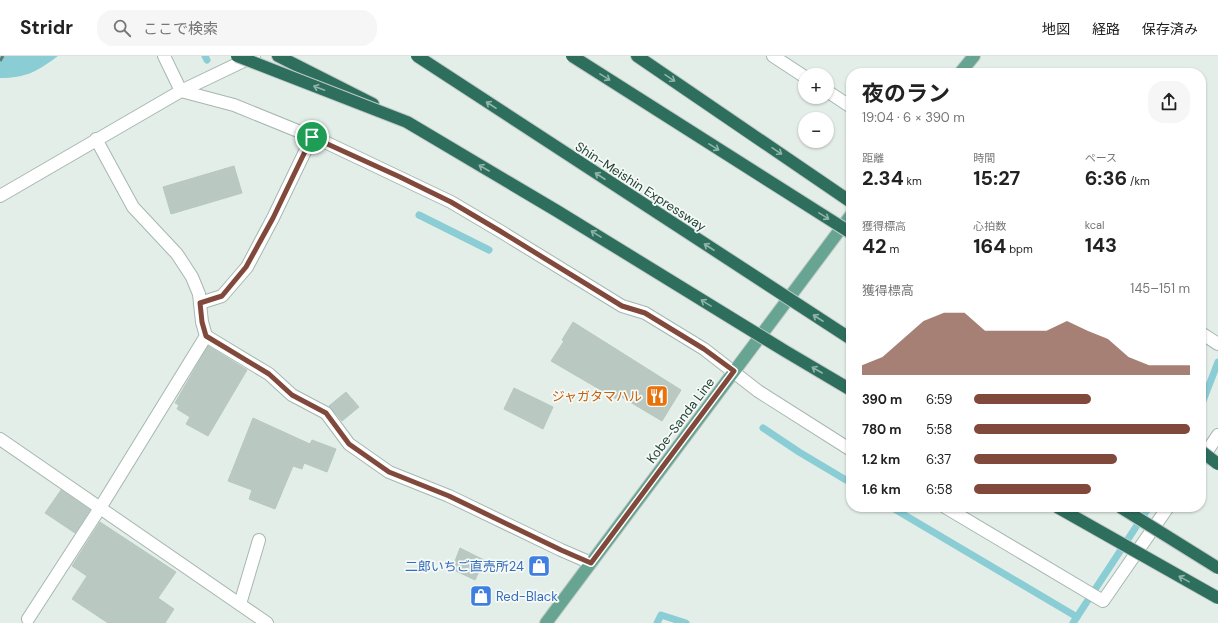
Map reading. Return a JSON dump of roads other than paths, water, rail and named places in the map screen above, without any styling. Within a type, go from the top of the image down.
[{"type":"highway","points":[[237,56],[407,122]]},
{"type":"highway","points":[[278,56],[407,122],[557,211],[846,387]]},
{"type":"highway","name":"Shin-Meishin Expressway","points":[[417,56],[846,336]]},
{"type":"highway","points":[[572,56],[846,230]]},
{"type":"highway","points":[[637,56],[846,199]]},
{"type":"highway","points":[[1206,455],[1218,465]]},
{"type":"highway","points":[[1206,459],[1218,465]]},
{"type":"highway","points":[[1066,512],[1218,598]]},
{"type":"highway","points":[[1128,512],[1218,568]]},
{"type":"main road","points":[[964,68],[974,56]]},
{"type":"main road","name":"Kobe-Sanda Line","points":[[546,623],[846,222]]},
{"type":"street","points":[[164,56],[181,91]]},
{"type":"street","points":[[0,196],[181,91],[254,56]]},
{"type":"street","points":[[774,56],[798,71]]},
{"type":"street","points":[[181,91],[234,105],[312,137],[451,202],[622,306],[645,313],[704,349],[758,391],[846,447]]},
{"type":"street","points":[[834,96],[846,104]]},
{"type":"street","points":[[200,303],[222,296],[246,267],[273,218],[312,137]]},
{"type":"street","points":[[96,139],[133,207],[176,254],[192,277],[200,294],[202,322],[206,336],[269,374],[292,395],[326,413],[349,444],[389,472],[449,496],[591,563]]},
{"type":"street","points":[[28,619],[100,508],[206,336]]},
{"type":"street","points":[[1206,336],[1218,344]]},
{"type":"street","points":[[1206,453],[1218,435]]},
{"type":"street","points":[[0,439],[267,623]]},
{"type":"street","points":[[953,512],[1103,601],[1165,512]]},
{"type":"street","points":[[240,604],[259,540]]},
{"type":"water","points":[[0,56],[58,56],[31,73],[17,77],[0,78]]},
{"type":"waterway","points":[[205,56],[207,60]]},
{"type":"waterway","points":[[419,215],[489,250]]},
{"type":"waterway","points":[[1206,393],[1218,362]]},
{"type":"waterway","points":[[763,428],[799,452],[846,480]]},
{"type":"waterway","points":[[899,512],[1077,617]]},
{"type":"waterway","points":[[1073,623],[1146,512]]},
{"type":"waterway","points":[[657,623],[661,615],[686,623]]},
{"type":"railway","points":[[0,61],[3,56]]},
{"type":"place","name":"ジャガタマハル","points":[[657,396]]},
{"type":"place","name":"二郎いちご直売所24","points":[[539,566]]},
{"type":"place","name":"Red-Black","points":[[481,596]]}]
